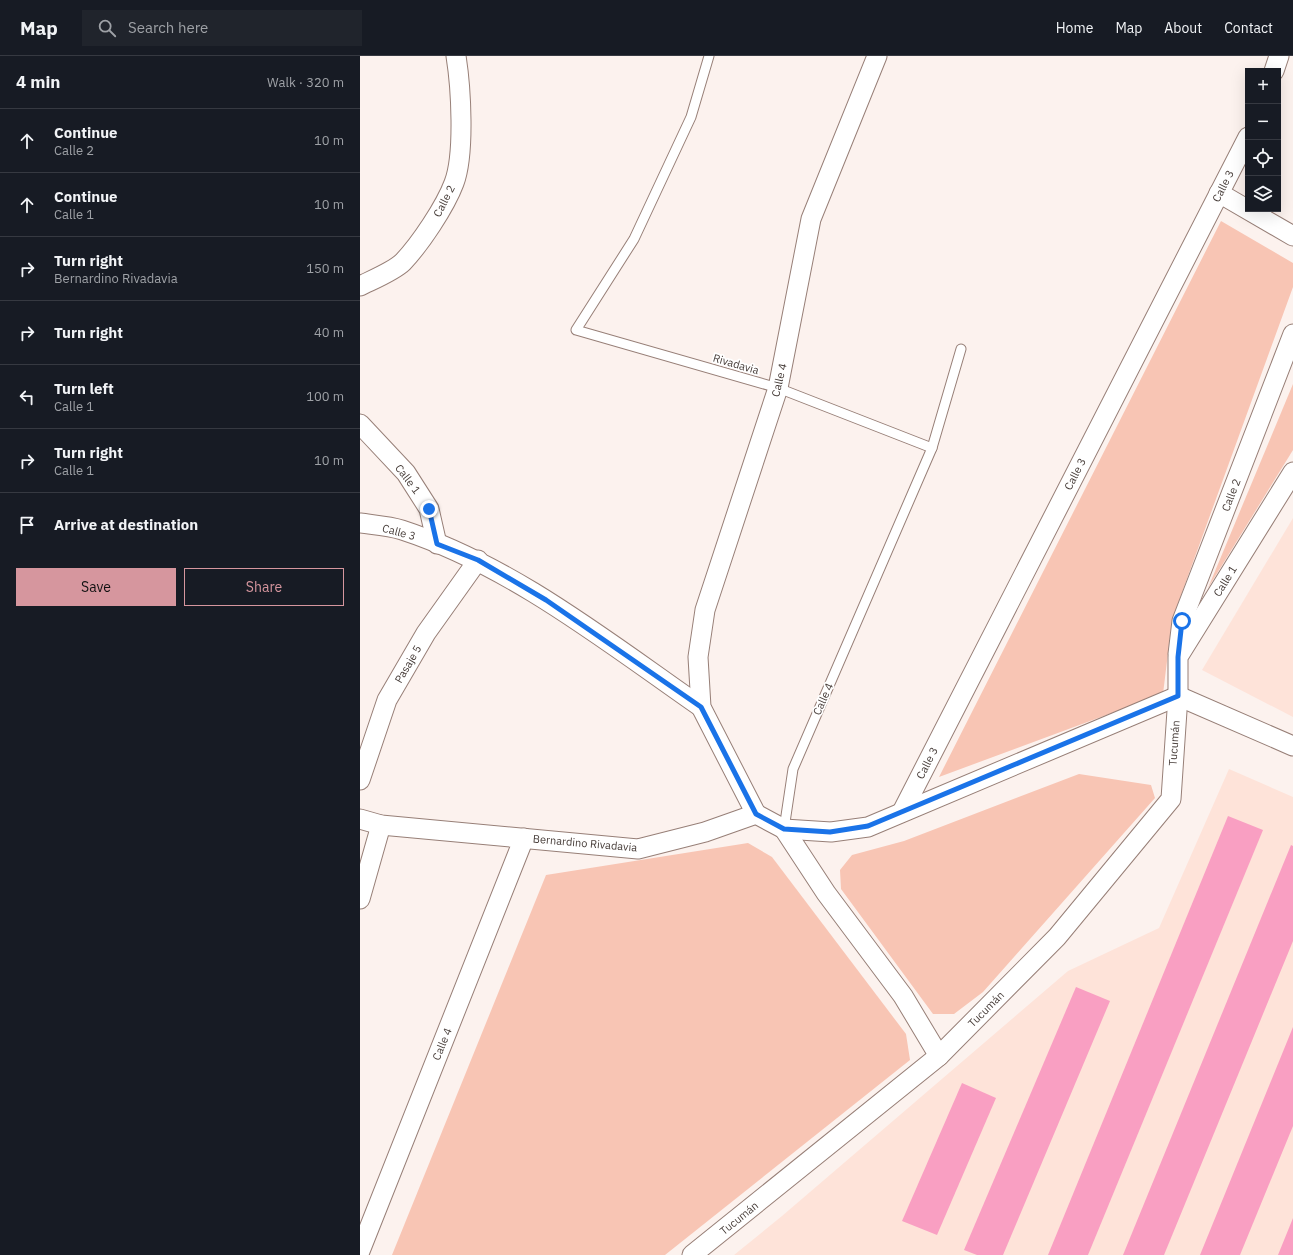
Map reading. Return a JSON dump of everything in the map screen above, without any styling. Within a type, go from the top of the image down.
[{"type":"street","name":"Calle 2","points":[[360,286],[402,264],[437,217],[454,182],[461,142],[456,56]]},
{"type":"street","name":"Calle 4","points":[[701,707],[698,657],[705,610],[778,388],[811,219],[877,56]]},
{"type":"street","points":[[1275,68],[1279,56]]},
{"type":"street","name":"Calle 3","points":[[902,812],[1246,140]]},
{"type":"street","points":[[1219,193],[1293,236]]},
{"type":"street","name":"Calle 2","points":[[1178,657],[1182,621],[1293,334]]},
{"type":"street","name":"Calle 1","points":[[360,424],[406,473],[429,509],[437,544]]},
{"type":"street","name":"Calle 1","points":[[1178,657],[1293,472]]},
{"type":"street","name":"Calle 3","points":[[360,523],[401,530],[437,544]]},
{"type":"street","points":[[437,544],[478,560],[546,600],[701,707],[756,814],[784,829],[830,832],[868,826],[1178,696],[1293,746]]},
{"type":"street","name":"Pasaje 5","points":[[360,780],[387,700],[426,633],[478,560]]},
{"type":"street","points":[[1178,657],[1178,696]]},
{"type":"street","name":"Tucumán","points":[[692,1255],[939,1056],[1057,937],[1171,799],[1178,696]]},
{"type":"street","name":"Bernardino Rivadavia","points":[[360,819],[381,825],[638,849],[705,832],[756,814]]},
{"type":"street","points":[[360,899],[381,825]]},
{"type":"street","points":[[784,829],[826,893],[903,996],[939,1056]]},
{"type":"street","name":"Calle 4","points":[[360,1251],[524,838]]},
{"type":"lane","name":"Rivadavia","points":[[709,56],[690,116],[634,239],[576,330],[778,388],[932,448]]},
{"type":"lane","name":"Calle 4","points":[[784,829],[793,769],[932,448],[962,349]]},
{"type":"shaded area","points":[[1221,221],[1293,263],[1293,287],[1172,620],[1163,694],[939,777]]},
{"type":"shaded area","points":[[1293,384],[1293,450],[1208,588]]},
{"type":"shaded area","points":[[1293,518],[1293,717],[1202,670]]},
{"type":"shaded area","points":[[1229,769],[1293,797],[1293,1255],[734,1255],[782,1216],[1068,971],[1159,928]]},
{"type":"shaded area","points":[[1079,774],[1151,785],[1155,798],[983,992],[954,1014],[933,1014],[841,889],[840,870],[852,855],[904,841]]},
{"type":"shaded area","points":[[748,843],[772,857],[906,1034],[910,1060],[665,1255],[392,1255],[546,875]]},
{"type":"building","points":[[1228,816],[1263,830],[1088,1255],[1048,1255]]},
{"type":"building","points":[[1291,845],[1293,846],[1293,941],[1164,1255],[1123,1255]]},
{"type":"building","points":[[1076,987],[1110,1001],[1003,1255],[977,1255],[964,1250]]},
{"type":"building","points":[[1293,1027],[1293,1126],[1240,1255],[1200,1255]]},
{"type":"building","points":[[962,1083],[996,1098],[937,1235],[902,1221]]},
{"type":"building","points":[[1293,1218],[1293,1255],[1278,1255]]},
{"type":"route","points":[[429,509],[437,544],[478,560],[546,600],[701,707],[756,814],[784,829],[830,832],[868,826],[1178,696],[1178,657],[1182,621]]}]
